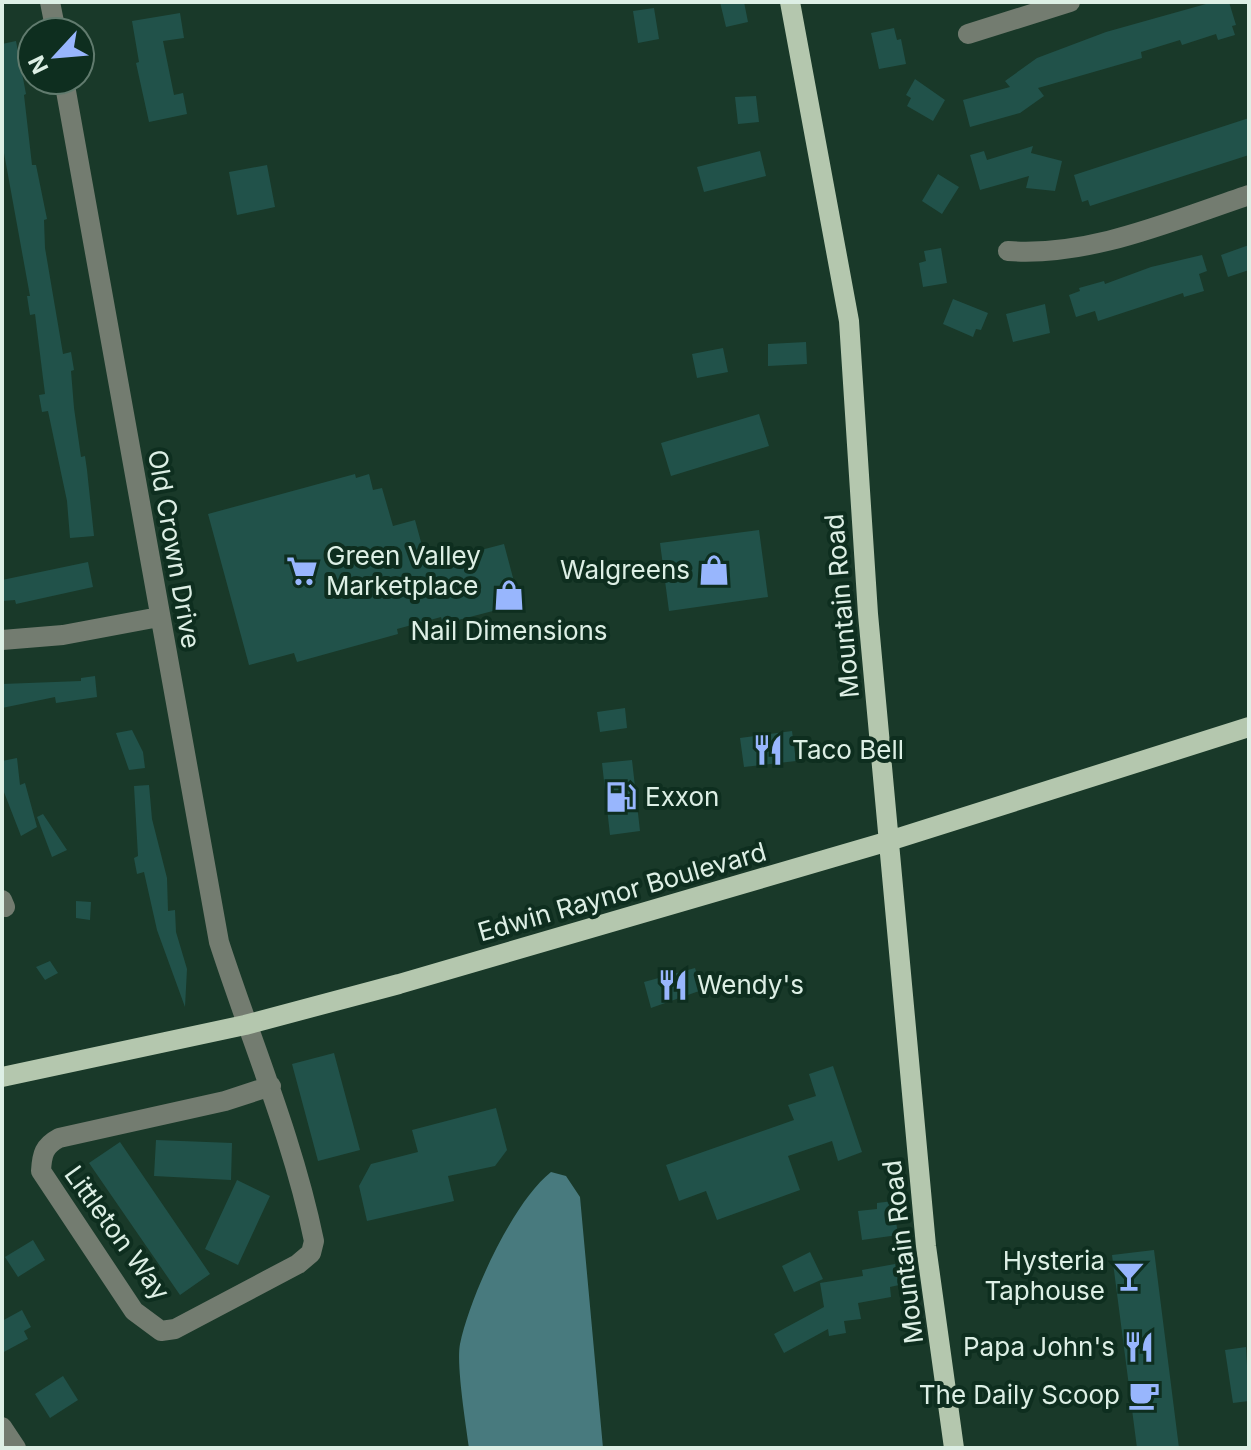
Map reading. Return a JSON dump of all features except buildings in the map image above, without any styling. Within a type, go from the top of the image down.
[{"type":"main road","name":"Mountain Road","points":[[790,2],[849,321],[860,519],[926,1246],[954,1448]]},
{"type":"main road","name":"Edwin Raynor Boulevard","points":[[2,1077],[245,1025],[472,963],[889,841],[1249,727]]},
{"type":"street","points":[[968,34],[1070,2]]},
{"type":"street","name":"Old Crown Drive","points":[[67,96],[219,942],[245,1025]]},
{"type":"street","points":[[1008,251],[1046,254],[1084,248],[1249,195]]},
{"type":"street","points":[[2,640],[63,635],[159,617]]},
{"type":"street","name":"Littleton Way","points":[[245,1025],[271,1086],[310,1220],[314,1241],[311,1253],[175,1329],[161,1331],[134,1311],[41,1171],[42,1155],[47,1144],[59,1138],[225,1101],[271,1086]]},
{"type":"street","points":[[2,1427],[16,1448]]},
{"type":"water","points":[[551,1172],[566,1176],[580,1197],[603,1448],[469,1448],[459,1366],[465,1324],[483,1276],[508,1227],[522,1205]]},
{"type":"place","name":"Walgreens","points":[[714,570]]},
{"type":"place","name":"Green Valley Marketplace","points":[[302,571]]},
{"type":"place","name":"Nail Dimensions","points":[[509,595]]},
{"type":"place","name":"Taco Bell","points":[[768,750]]},
{"type":"place","name":"Exxon","points":[[621,797]]},
{"type":"place","name":"Wendy's","points":[[673,985]]},
{"type":"place","name":"Hysteria Taphouse","points":[[1129,1276]]},
{"type":"place","name":"Papa John's","points":[[1139,1347]]},
{"type":"place","name":"The Daily Scoop","points":[[1144,1395]]}]
